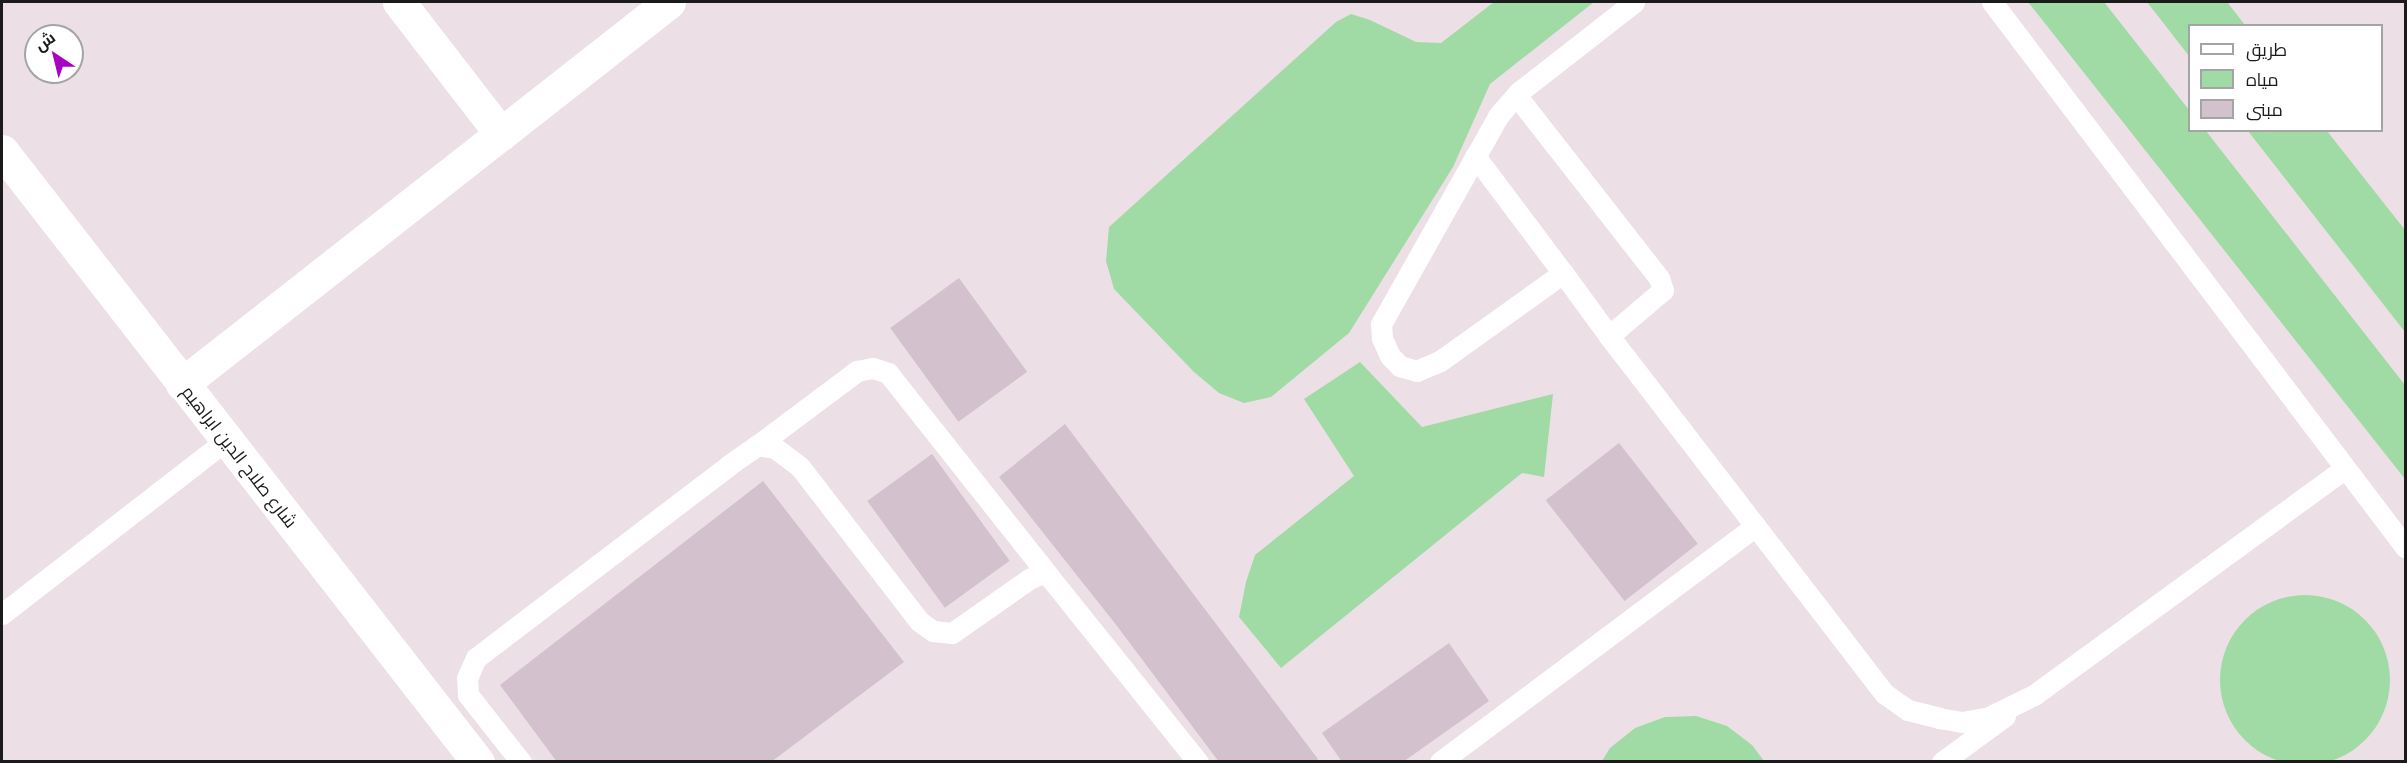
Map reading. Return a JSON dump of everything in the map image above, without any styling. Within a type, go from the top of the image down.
[{"type":"street","points":[[399,2],[501,134]]},
{"type":"street","points":[[182,384],[669,2]]},
{"type":"street","name":"شارع صلاح الدين ابراهيم","points":[[2,151],[477,762]]},
{"type":"lane","points":[[1563,273],[1440,361],[1417,371],[1400,366],[1390,356],[1382,338],[1381,324],[1498,116],[1516,95],[1635,2]]},
{"type":"lane","points":[[1992,2],[2406,548]]},
{"type":"lane","points":[[1516,95],[1662,284],[1663,290],[1656,298],[1609,336]]},
{"type":"lane","points":[[1475,156],[1609,336],[1885,694],[1908,710],[1962,722],[1989,717],[2034,695]]},
{"type":"lane","points":[[521,762],[468,695],[467,678],[476,658],[729,465],[857,371],[873,368],[888,373],[1198,762]]},
{"type":"lane","points":[[2,614],[226,440]]},
{"type":"lane","points":[[758,445],[776,448],[800,467],[919,621],[933,631],[952,633],[1029,579],[1040,574],[1048,575]]},
{"type":"lane","points":[[1942,762],[2345,468]]},
{"type":"lane","points":[[1440,762],[1756,526]]},
{"type":"water","points":[[1494,2],[1594,2],[1490,84],[1453,167],[1349,333],[1271,397],[1244,403],[1219,393],[1194,372],[1114,289],[1106,261],[1109,227],[1336,22],[1351,14],[1370,20],[1416,42],[1441,43]]},
{"type":"water","points":[[2028,2],[2104,2],[2188,109],[2188,132],[2207,132],[2405,385],[2405,479]]},
{"type":"water","points":[[2147,2],[2227,2],[2244,24],[2188,24],[2188,55]]},
{"type":"water","points":[[2249,132],[2328,132],[2405,230],[2405,332]]},
{"type":"water","points":[[1360,362],[1422,427],[1553,394],[1544,477],[1522,473],[1281,668],[1239,617],[1246,582],[1255,555],[1354,476],[1304,399]]},
{"type":"water","points":[[2288,596],[2322,596],[2352,609],[2376,633],[2389,663],[2389,697],[2376,727],[2352,751],[2322,764],[2288,764],[2258,751],[2234,727],[2221,697],[2221,663],[2234,633],[2258,609]]},
{"type":"water","points":[[1696,716],[1727,726],[1752,745],[1764,761],[1602,761],[1610,748],[1635,728],[1665,717]]},
{"type":"building","points":[[959,278],[1027,372],[958,422],[890,328]]},
{"type":"building","points":[[1065,424],[1318,759],[1315,762],[1219,762],[1117,626],[999,477]]},
{"type":"building","points":[[1619,443],[1698,544],[1625,601],[1546,500]]},
{"type":"building","points":[[932,454],[1010,561],[945,608],[867,501]]},
{"type":"building","points":[[763,481],[904,662],[771,762],[557,762],[500,685]]},
{"type":"building","points":[[1449,643],[1489,701],[1403,762],[1342,762],[1322,733]]}]
